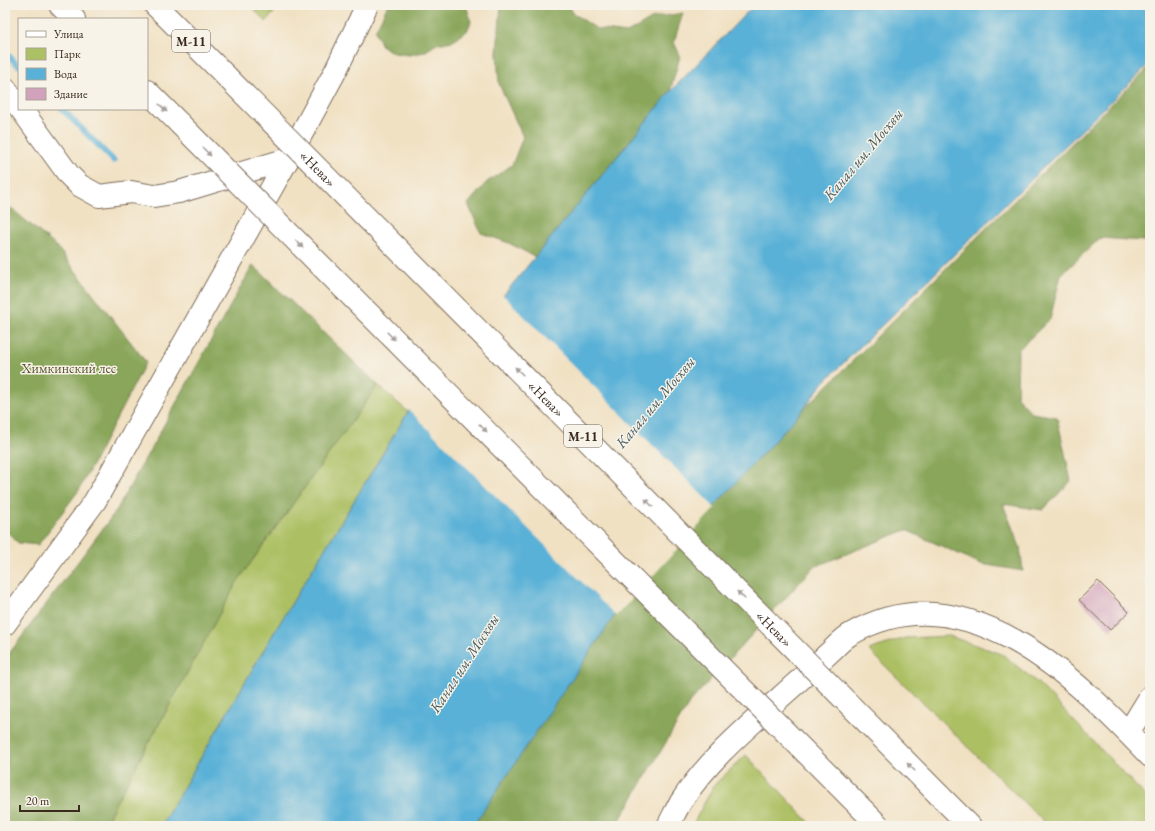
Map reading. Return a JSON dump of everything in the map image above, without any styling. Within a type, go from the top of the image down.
[{"type":"main road","points":[[60,5],[73,18]]},
{"type":"main road","name":"«Нева»","points":[[155,5],[970,826]]},
{"type":"main road","points":[[5,624],[95,501],[288,159],[336,70],[367,5]]},
{"type":"main road","points":[[5,88],[18,106]]},
{"type":"main road","points":[[148,92],[879,826]]},
{"type":"main road","points":[[22,110],[69,175],[79,185],[99,196],[131,192],[154,196],[179,192],[288,159]]},
{"type":"main road","points":[[668,826],[683,799],[713,762],[748,727],[850,634],[888,617],[916,613],[950,615],[984,625],[1023,645],[1062,672],[1128,733],[1150,756]]},
{"type":"main road","points":[[1128,733],[1150,697]]},
{"type":"green space","points":[[250,5],[280,5],[266,22]]},
{"type":"green space","points":[[388,5],[463,5],[467,8],[471,22],[467,31],[452,41],[437,44],[424,52],[409,55],[394,53],[382,46],[375,31]]},
{"type":"green space","points":[[501,5],[569,5],[573,13],[597,29],[627,33],[653,18],[683,13],[674,42],[680,56],[670,92],[535,257],[509,243],[481,233],[468,204],[487,182],[512,165],[523,137],[499,84],[497,53]]},
{"type":"green space","points":[[1150,66],[1150,245],[1144,241],[1100,238],[1061,275],[1050,319],[1018,350],[1017,397],[1032,413],[1057,417],[1071,481],[1043,510],[1003,504],[1020,547],[1023,571],[981,564],[906,530],[814,567],[690,702],[621,818],[620,826],[473,826],[616,612],[801,412]]},
{"type":"green space","name":"Химкинский лес","points":[[5,203],[57,247],[146,362],[79,490],[38,545],[18,543],[5,530]]},
{"type":"green space","points":[[253,265],[378,385],[237,582],[113,808],[105,826],[5,826],[5,659],[116,511]]},
{"type":"green space","points":[[378,385],[408,412],[272,636],[161,826],[105,826],[113,808],[237,582]]},
{"type":"green space","points":[[949,636],[1002,654],[1040,685],[1150,801],[1150,826],[1048,826],[869,650],[905,638]]},
{"type":"green space","points":[[746,755],[813,826],[692,826],[714,785]]},
{"type":"water","name":"Канал им. Москвы","points":[[754,5],[1150,5],[1150,63],[822,384],[801,412],[617,612],[473,826],[161,826],[272,636],[408,412],[670,92]]},
{"type":"pier","points":[[502,294],[715,508],[616,616],[408,409]]},
{"type":"building","points":[[1098,581],[1129,612],[1110,630],[1079,600]]},
{"type":"waterway","points":[[5,52],[18,65]]},
{"type":"waterway","points":[[63,110],[114,161]]}]
